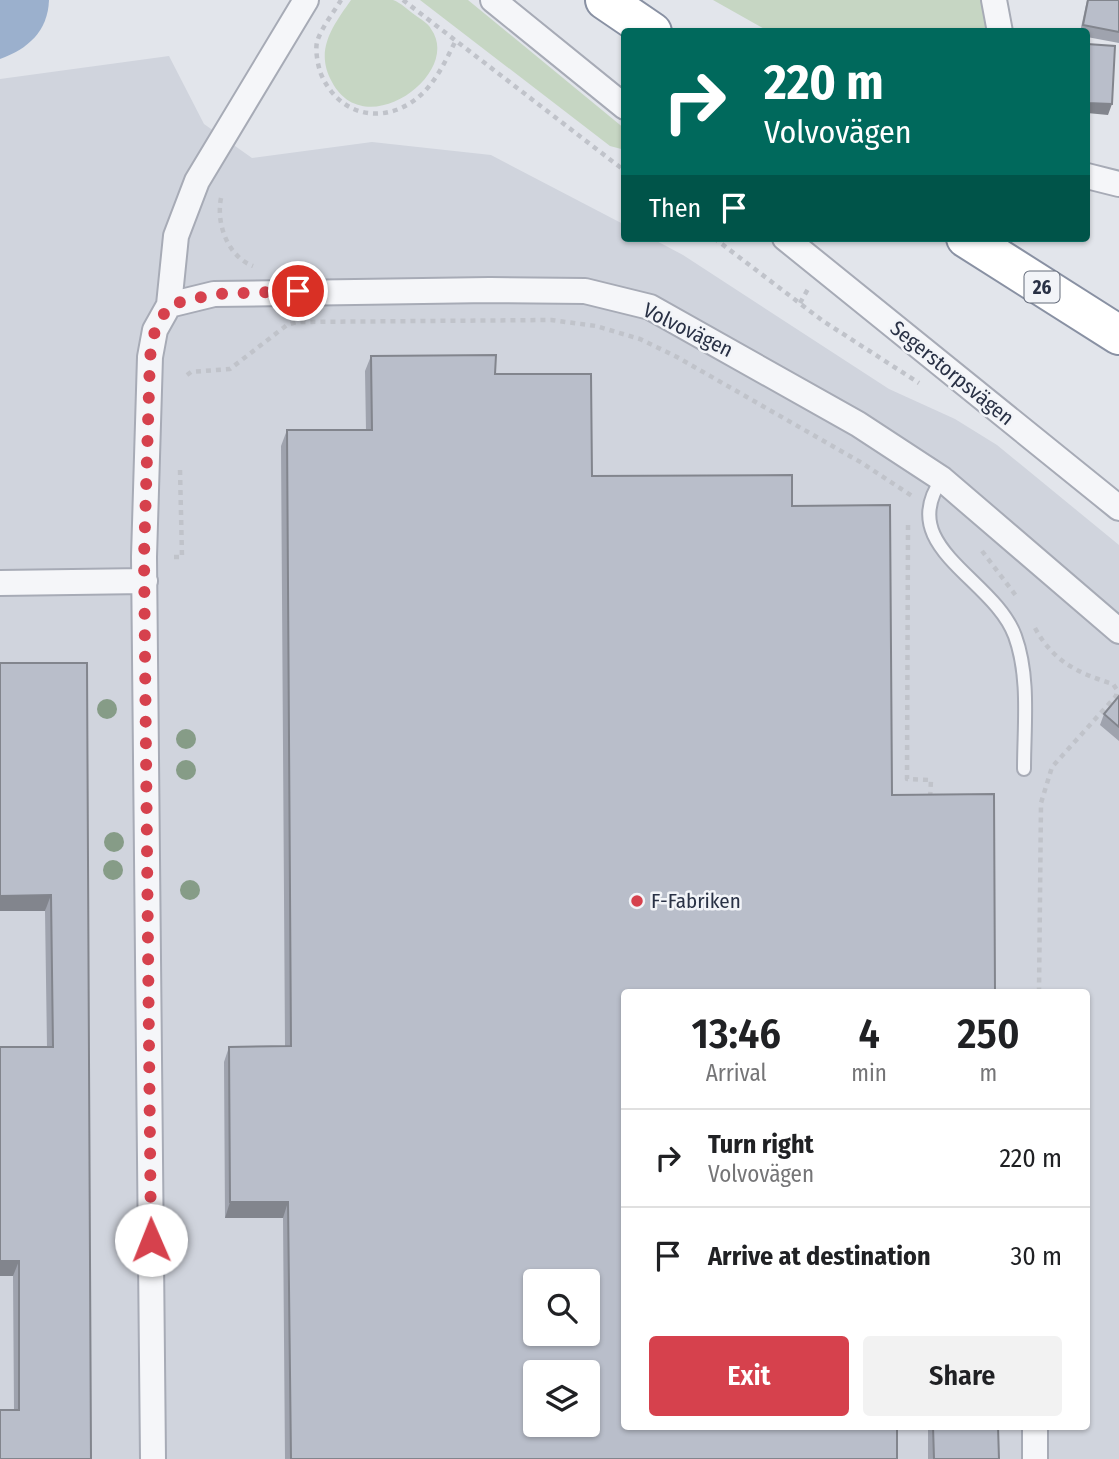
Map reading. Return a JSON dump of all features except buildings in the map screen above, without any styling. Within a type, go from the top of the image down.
[{"type":"highway","points":[[605,0],[646,28]]},
{"type":"highway","name":"26","points":[[972,242],[1119,335]]},
{"type":"street","points":[[153,1459],[145,581],[150,357],[155,330],[169,305],[176,236],[197,181],[306,0]]},
{"type":"street","points":[[494,0],[621,104]]},
{"type":"street","points":[[994,0],[999,28]]},
{"type":"street","points":[[1090,177],[1119,184]]},
{"type":"street","name":"Segerstorpsvägen","points":[[790,242],[1119,508]]},
{"type":"street","name":"Volvovägen","points":[[169,305],[214,294],[298,291],[584,291],[650,307],[858,424],[942,479],[1119,631]]},
{"type":"street","points":[[0,583],[145,581]]},
{"type":"street","points":[[1035,1430],[1035,1459]]},
{"type":"lane","points":[[942,479],[927,505],[927,518],[933,537],[951,560],[988,594],[1015,635],[1024,694],[1024,769]]},
{"type":"path","points":[[341,0],[317,43],[318,67],[328,91],[344,106],[362,114],[394,111],[410,103],[435,80],[456,40]]},
{"type":"path","points":[[403,0],[621,168]]},
{"type":"path","points":[[616,164],[621,165]]},
{"type":"path","points":[[221,198],[221,226],[228,244],[248,265],[261,268]]},
{"type":"path","points":[[719,242],[800,303],[929,389]]},
{"type":"path","points":[[800,303],[812,283]]},
{"type":"path","points":[[187,375],[191,372],[230,369],[287,325],[297,322],[551,320],[596,326],[640,339],[677,357],[862,463],[927,505]]},
{"type":"path","points":[[174,557],[182,557],[180,470]]},
{"type":"path","points":[[908,493],[908,507]]},
{"type":"path","points":[[908,521],[908,779],[931,780],[930,801]]},
{"type":"path","points":[[975,543],[1019,600]]},
{"type":"path","points":[[1032,622],[1044,644],[1066,666],[1113,684],[1117,690],[1116,696],[1052,767],[1041,803],[1039,989]]},
{"type":"shaded area","points":[[169,56],[204,124],[252,158],[372,142],[491,155],[621,223],[621,242],[659,242],[683,255],[889,389],[955,419],[997,445],[1119,545],[1119,1459],[0,1459],[0,79]]},
{"type":"green space","points":[[351,0],[396,1],[428,25],[437,46],[434,65],[422,82],[406,96],[386,105],[366,106],[347,100],[332,82],[327,70],[325,49],[328,39]]},
{"type":"green space","points":[[420,0],[468,0],[621,126],[621,149],[610,146]]},
{"type":"green space","points":[[713,0],[984,0],[989,28],[763,28]]},
{"type":"water","points":[[0,0],[49,0],[45,21],[35,37],[19,50],[0,59]]},
{"type":"place","name":"F-Fabriken","points":[[637,901]]},
{"type":"route","points":[[151,1240],[144,557],[149,462],[150,357],[155,330],[169,305],[214,294],[298,291]]}]
